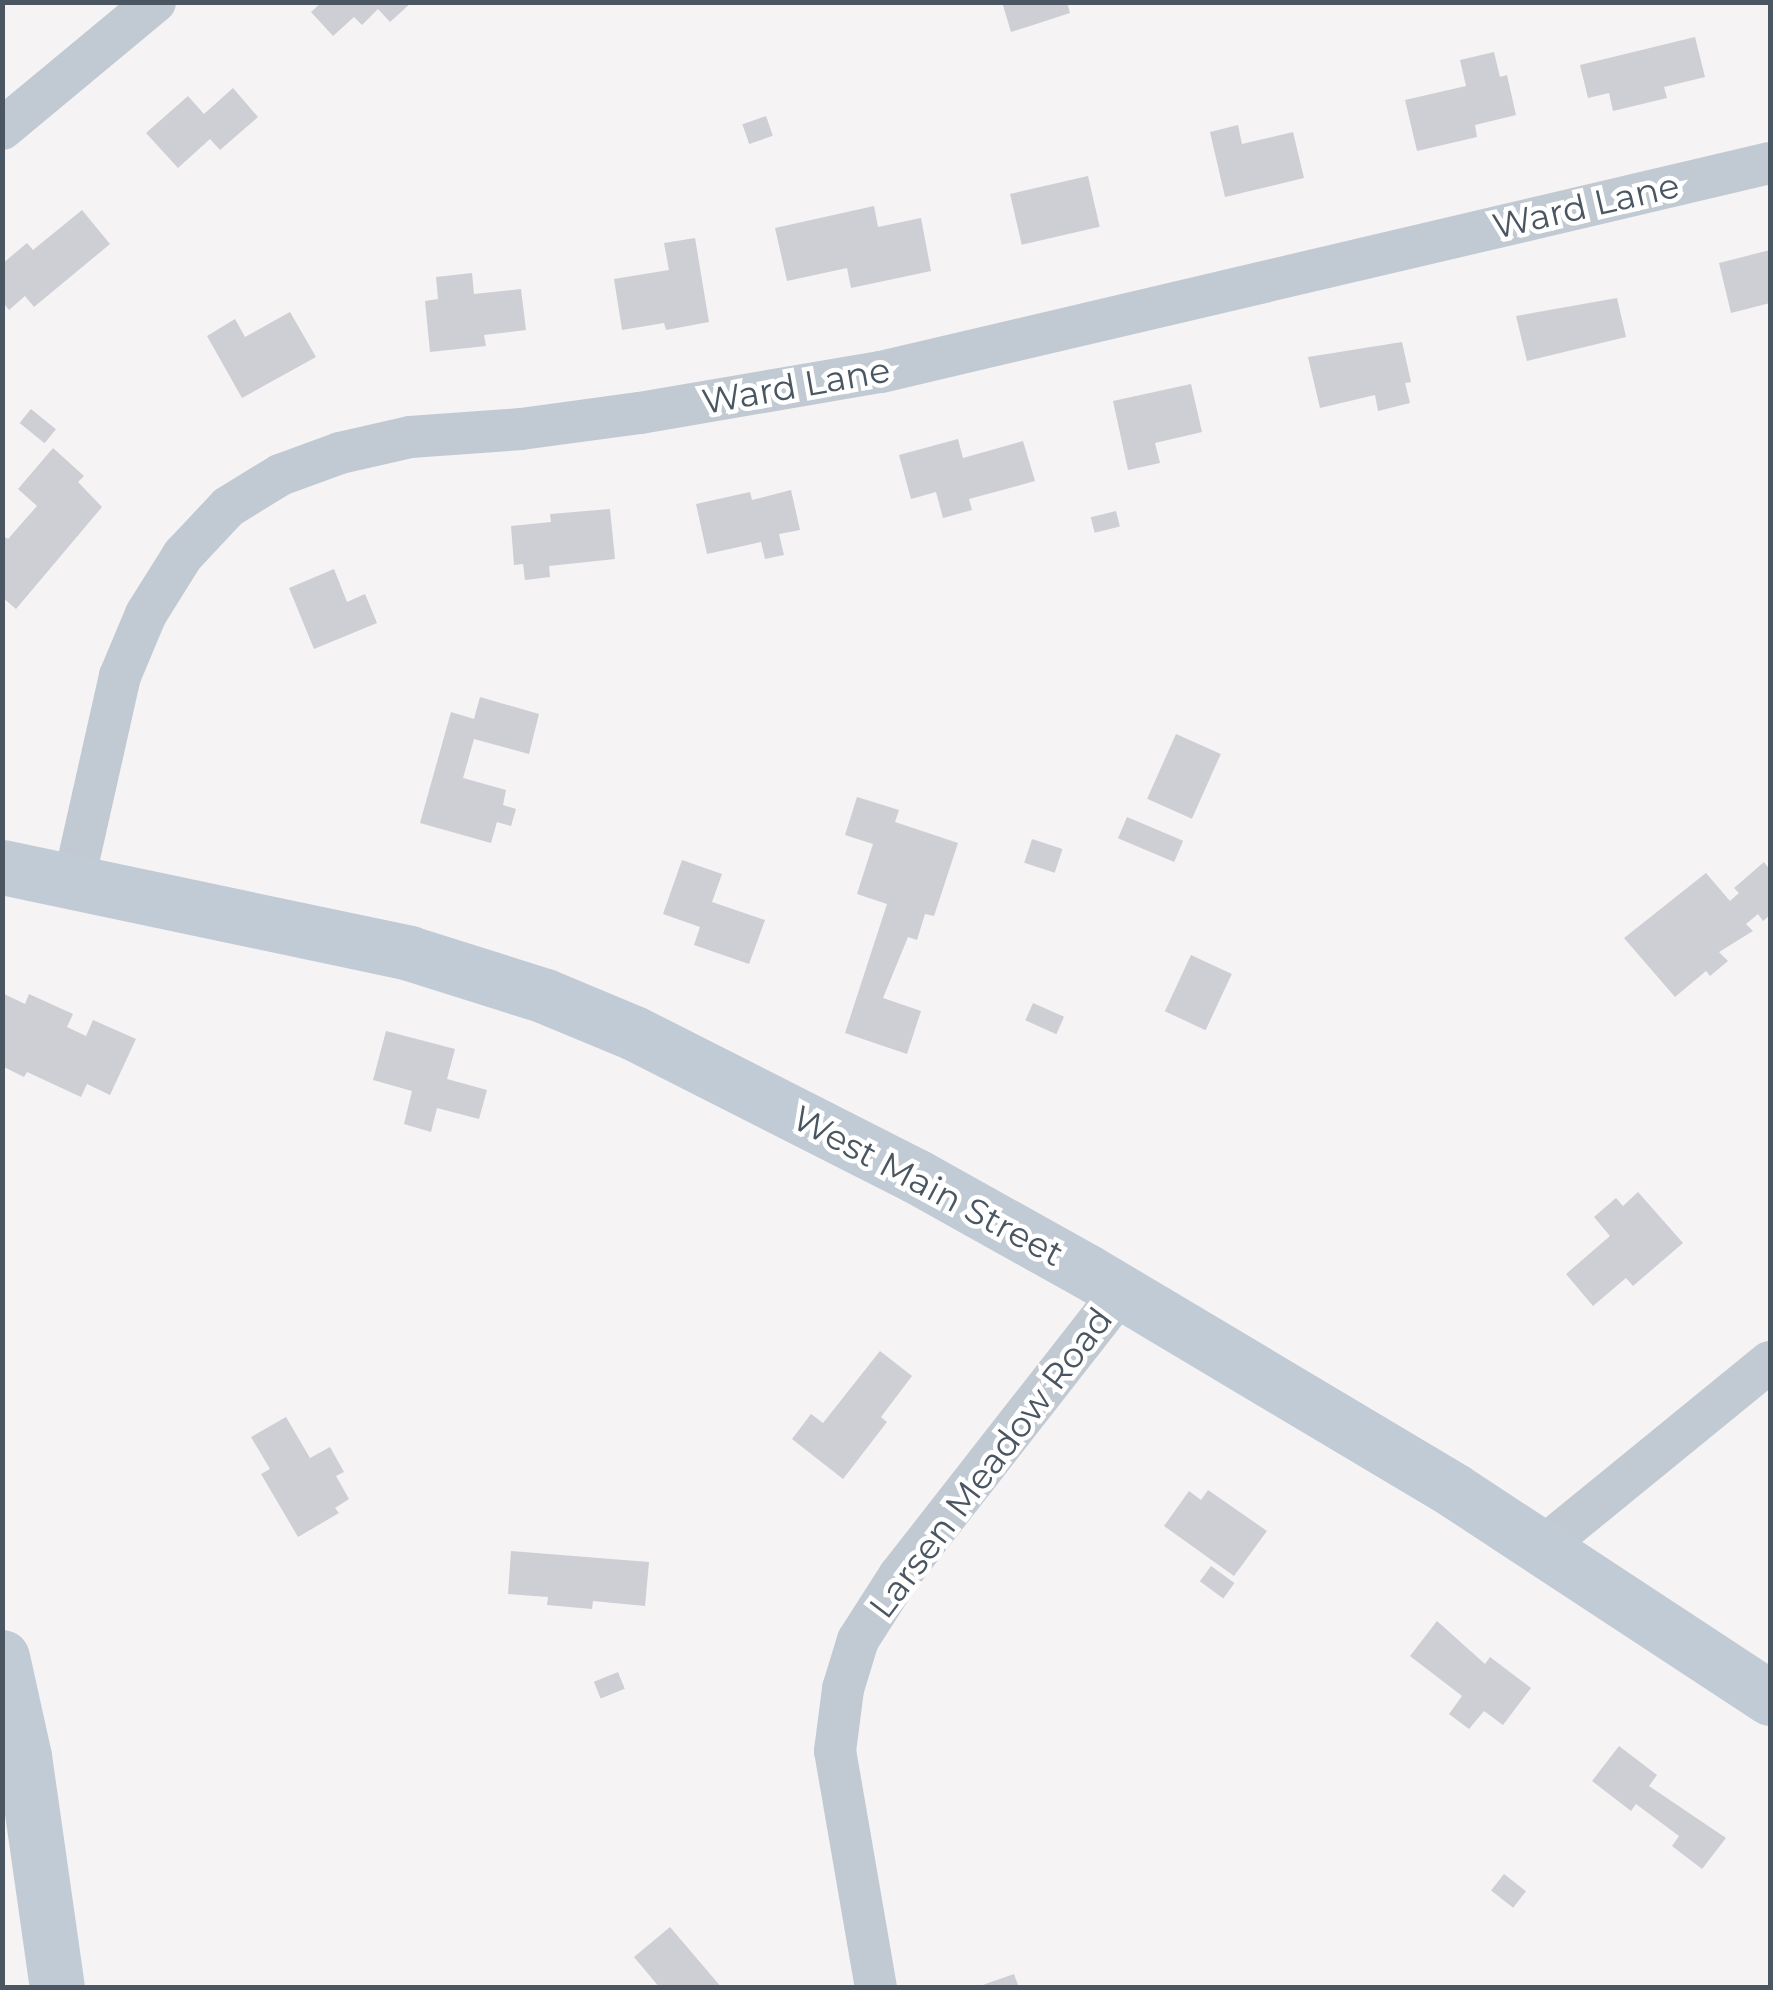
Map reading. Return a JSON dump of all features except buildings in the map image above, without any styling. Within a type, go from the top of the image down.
[{"type":"street","points":[[2,129],[155,2]]},
{"type":"street","name":"Ward Lane","points":[[74,880],[120,676],[146,614],[183,554],[228,507],[280,475],[340,453],[410,436],[600,419],[880,372],[1770,164]]},
{"type":"street","name":"West Main Street","points":[[2,867],[333,934],[545,996],[634,1033],[898,1167],[1121,1292],[1544,1546],[1770,1698]]},
{"type":"street","name":"Larsen Meadow Road","points":[[876,1988],[834,1750],[843,1688],[858,1640],[899,1576],[1121,1292]]},
{"type":"street","points":[[1544,1546],[1770,1362]]},
{"type":"street","points":[[2,1658],[24,1756],[56,1988]]}]
